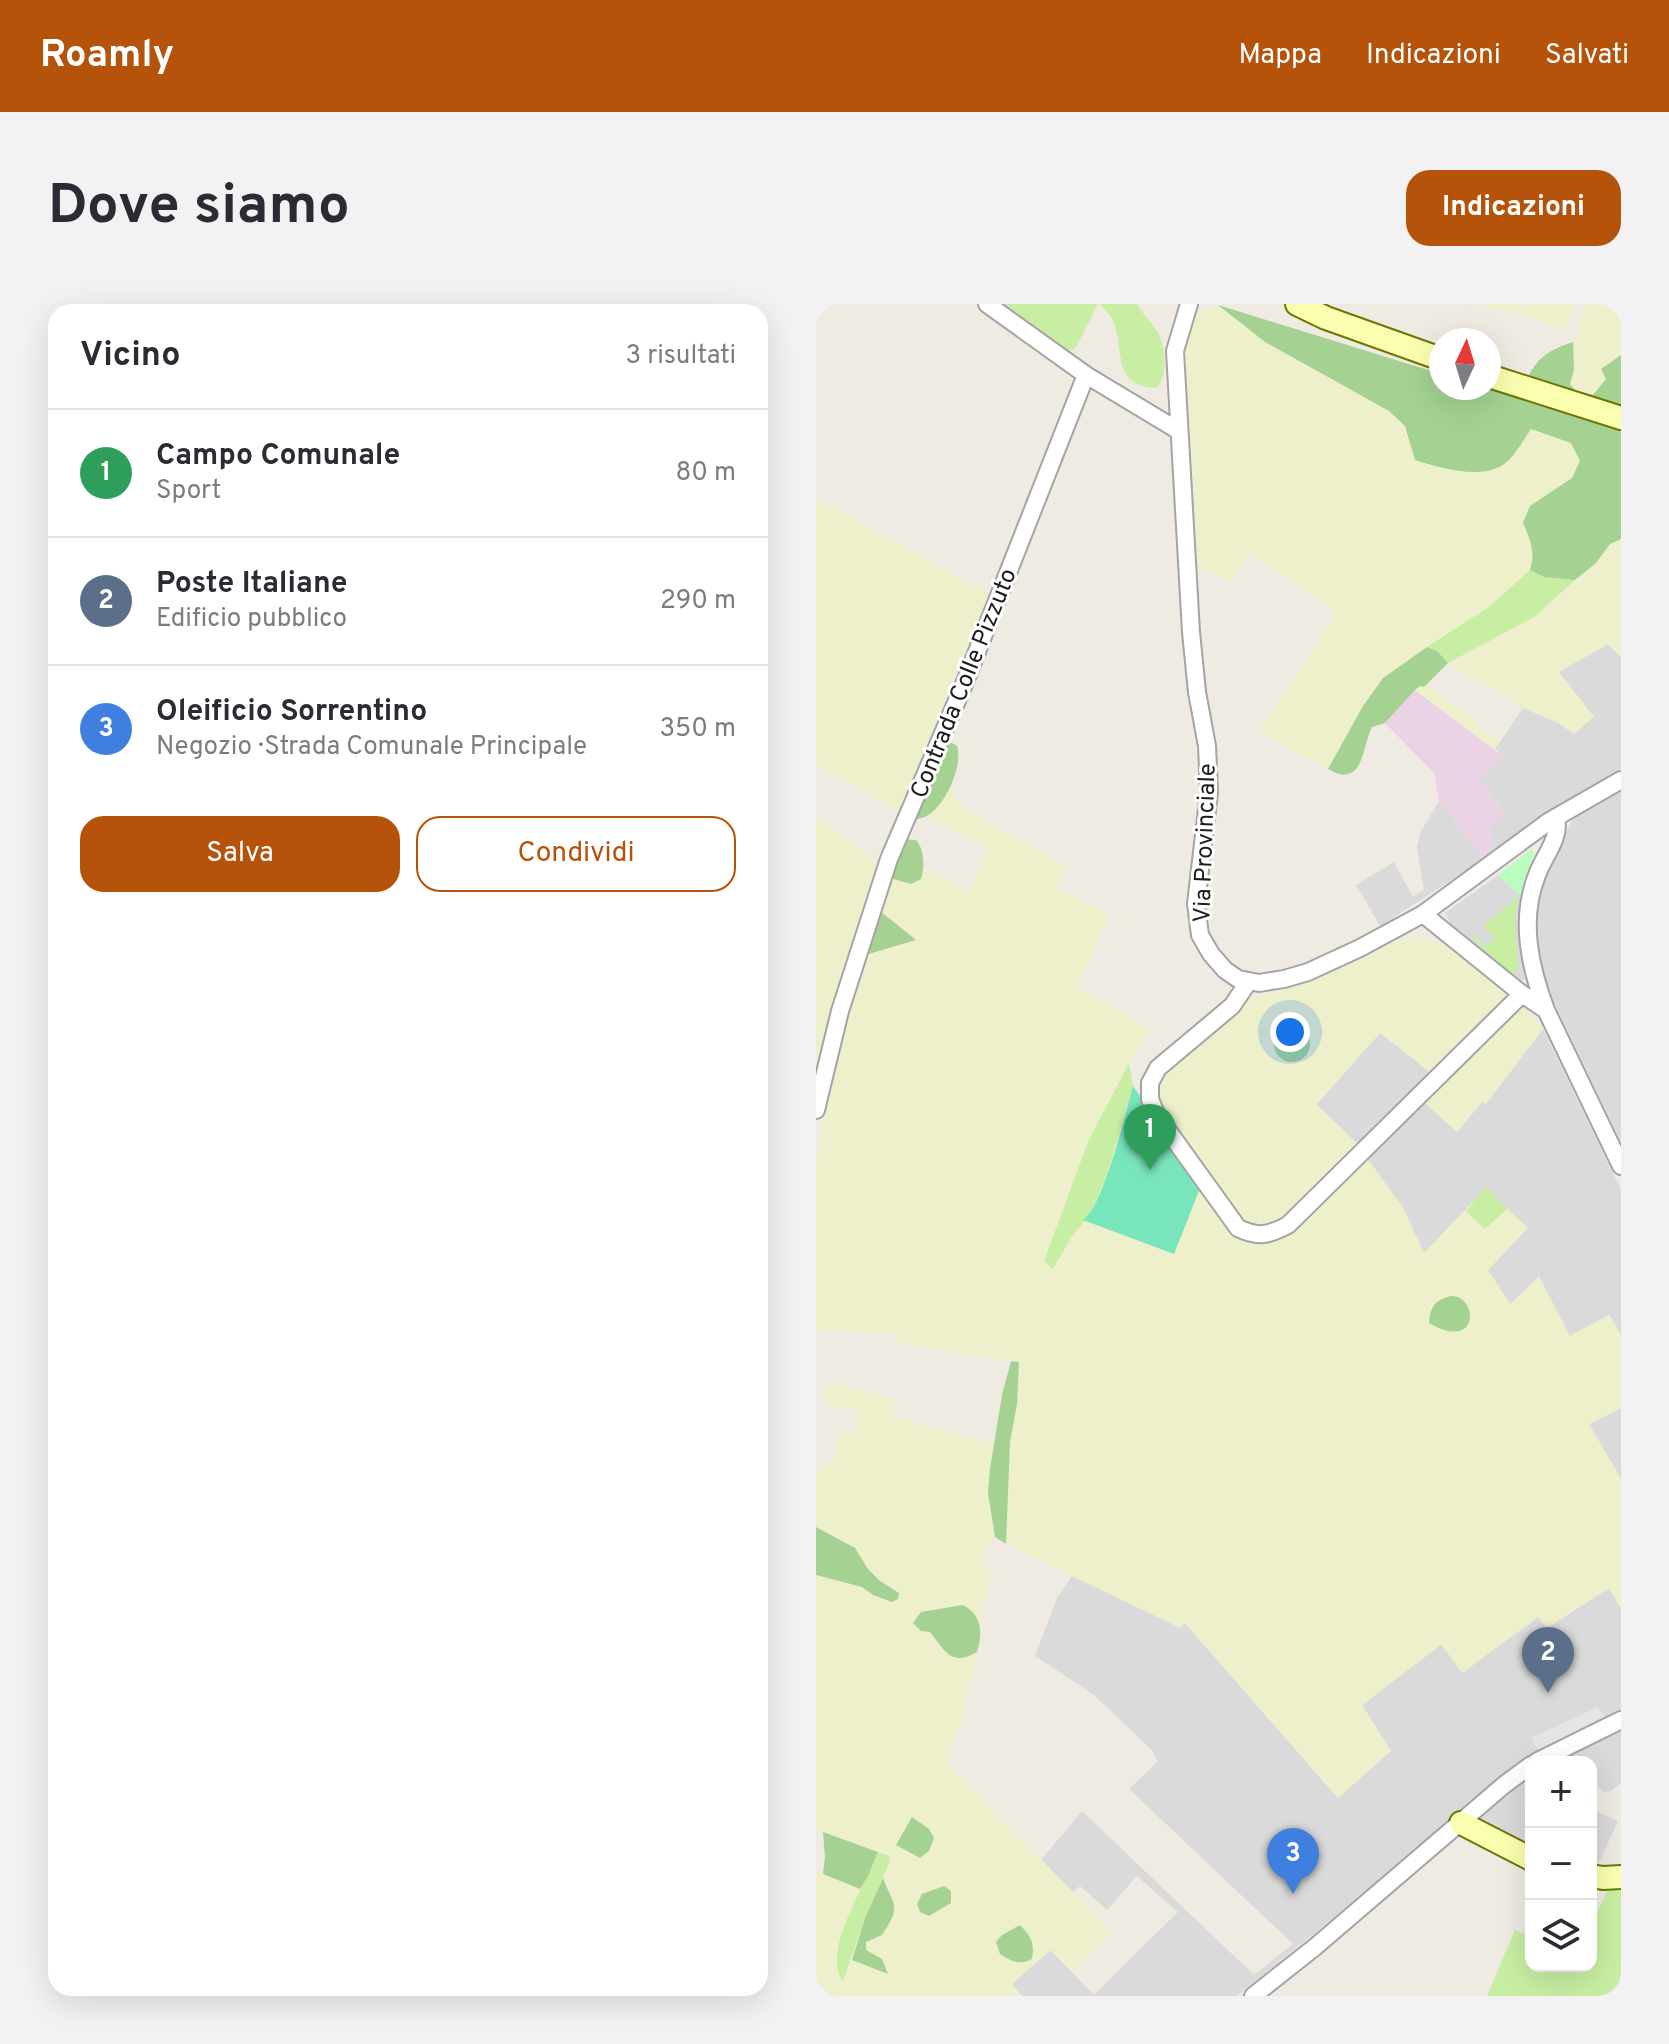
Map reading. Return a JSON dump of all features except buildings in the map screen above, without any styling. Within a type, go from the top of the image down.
[{"type":"main road","points":[[1297,304],[1326,318],[1429,355]]},
{"type":"main road","points":[[1501,380],[1621,418]]},
{"type":"main road","points":[[1461,1823],[1525,1856]]},
{"type":"main road","points":[[1597,1877],[1621,1877]]},
{"type":"street","points":[[987,304],[1086,375],[1179,431]]},
{"type":"street","name":"Via Provinciale","points":[[1189,304],[1175,351],[1191,632],[1207,746],[1209,792],[1196,904],[1200,935],[1211,954],[1225,970],[1238,979],[1249,981]]},
{"type":"street","name":"Contrada Colle Pizzuto","points":[[816,1110],[840,1011],[889,859],[965,682],[1086,375]]},
{"type":"street","points":[[1522,994],[1288,1225],[1268,1235],[1254,1235],[1238,1228],[1156,1114],[1150,1099],[1150,1083],[1158,1068],[1232,1006],[1249,981],[1259,983],[1308,972],[1423,914],[1556,817],[1621,780]]},
{"type":"street","points":[[1556,817],[1557,833],[1537,875],[1528,917],[1527,939],[1531,962],[1546,1010],[1621,1166]]},
{"type":"street","points":[[1423,914],[1546,1010]]},
{"type":"street","points":[[1549,1756],[1621,1720]]},
{"type":"street","points":[[1261,1994],[1525,1771]]},
{"type":"shaded area","points":[[1608,644],[1621,657],[1621,768],[1538,818],[1486,858],[1380,926],[1356,885],[1394,862],[1413,897],[1424,890],[1417,848],[1420,833],[1439,801],[1482,857],[1494,848],[1489,828],[1505,814],[1479,779],[1504,757],[1495,749],[1523,708],[1558,723],[1593,717],[1558,672]]},
{"type":"shaded area","points":[[1415,690],[1505,758],[1479,779],[1505,815],[1489,828],[1494,848],[1482,857],[1439,801],[1434,773],[1385,723]]},
{"type":"shaded area","points":[[1621,789],[1621,1142],[1552,998],[1534,946],[1535,906],[1548,864],[1573,819]]},
{"type":"shaded area","points":[[1498,875],[1521,897],[1519,947],[1525,979],[1518,984],[1452,927],[1445,913]]},
{"type":"shaded area","points":[[1543,1029],[1621,1190],[1621,1335],[1609,1315],[1570,1336],[1510,1304],[1488,1270],[1527,1228],[1486,1188],[1424,1253],[1403,1208],[1367,1158],[1422,1100],[1457,1132],[1482,1102],[1486,1103]]},
{"type":"shaded area","points":[[1381,1032],[1432,1074],[1362,1148],[1316,1105]]},
{"type":"shaded area","points":[[1621,1408],[1621,1479],[1589,1424]]},
{"type":"shaded area","points":[[1072,1576],[1180,1627],[1185,1623],[1338,1798],[1390,1751],[1362,1705],[1442,1644],[1462,1673],[1538,1617],[1547,1628],[1609,1588],[1621,1608],[1621,1710],[1525,1756],[1525,1760],[1494,1781],[1237,1996],[1022,1996],[1011,1984],[1051,1950],[1094,1995],[1178,1912],[1137,1876],[1107,1910],[1080,1886],[1073,1892],[1041,1860],[1082,1811],[1254,1975],[1293,1944],[1129,1789],[1157,1762],[1153,1751],[1094,1695],[1035,1656],[1057,1598]]},
{"type":"shaded area","points":[[1598,1707],[1605,1716],[1538,1750],[1531,1738]]},
{"type":"shaded area","points":[[1621,1725],[1621,1783],[1611,1791],[1603,1792],[1597,1785],[1597,1756],[1559,1756]]},
{"type":"shaded area","points":[[1525,1780],[1525,1843],[1478,1820]]},
{"type":"shaded area","points":[[1597,1812],[1618,1821],[1597,1867]]},
{"type":"green space","points":[[994,304],[1098,304],[1075,349],[1066,352]]},
{"type":"green space","points":[[1100,304],[1137,304],[1155,327],[1164,360],[1163,376],[1157,388],[1133,382],[1127,375],[1114,323]]},
{"type":"green space","points":[[1476,304],[1574,304],[1566,331],[1524,315]]},
{"type":"green space","points":[[1587,304],[1621,304],[1621,355],[1602,369],[1606,379],[1593,395],[1576,391],[1570,383],[1574,370],[1573,342]]},
{"type":"green space","points":[[1218,305],[1265,342],[1389,411],[1405,426],[1415,460],[1443,468],[1509,460],[1531,429],[1571,443],[1580,461],[1572,478],[1530,507],[1523,523],[1534,557],[1530,570],[1489,607],[1383,678],[1363,706],[1328,769],[1259,733],[1336,612],[1249,553],[1231,581],[1198,568],[1185,333],[1191,315]]},
{"type":"green space","points":[[1218,305],[1429,370],[1429,400],[1501,400],[1501,392],[1621,430],[1621,539],[1610,544],[1596,563],[1575,580],[1544,577],[1530,570],[1532,551],[1523,523],[1530,506],[1572,478],[1580,461],[1571,443],[1531,429],[1508,461],[1487,471],[1463,471],[1415,460],[1405,426],[1389,411],[1265,342]]},
{"type":"green space","points":[[1573,342],[1574,370],[1570,384],[1576,391],[1593,395],[1606,379],[1601,369],[1621,355],[1621,407],[1528,377],[1546,354]]},
{"type":"green space","points":[[816,498],[989,594],[899,811],[816,765]]},
{"type":"green space","points":[[1621,539],[1621,657],[1608,644],[1559,672],[1594,717],[1574,734],[1448,664],[1534,617],[1596,563],[1611,544]]},
{"type":"green space","points":[[1530,570],[1544,577],[1575,580],[1534,617],[1448,663],[1437,651],[1427,647],[1489,607]]},
{"type":"green space","points":[[1427,647],[1437,651],[1448,663],[1424,687],[1415,690],[1385,723],[1372,727],[1355,770],[1340,774],[1328,769],[1363,706],[1383,678]]},
{"type":"green space","points":[[1427,684],[1500,741],[1495,749],[1415,690]]},
{"type":"green space","points":[[945,739],[957,746],[957,768],[953,781],[947,794],[930,814],[911,818]]},
{"type":"green space","points":[[949,789],[965,809],[1067,866],[1056,887],[1109,914],[1077,987],[1151,1030],[1129,1063],[1088,1142],[1053,1240],[1071,1238],[1083,1220],[1174,1254],[1202,1183],[1230,1223],[1264,1239],[1367,1158],[1403,1208],[1424,1253],[1466,1211],[1485,1229],[1507,1209],[1528,1228],[1488,1270],[1510,1304],[1539,1276],[1570,1336],[1609,1315],[1621,1335],[1621,1408],[1589,1424],[1621,1479],[1621,1608],[1609,1588],[1547,1628],[1538,1617],[1462,1673],[1441,1644],[1362,1705],[1391,1751],[1338,1798],[1185,1623],[1180,1628],[1006,1544],[1010,1442],[1017,1404],[1019,1362],[898,1343],[894,1333],[816,1330],[816,1162],[834,1064],[862,956],[908,934],[875,907],[886,877],[907,884],[924,871],[923,868],[970,891],[988,849],[927,817]]},
{"type":"green space","points":[[816,816],[880,864],[849,953],[816,1082]]},
{"type":"green space","points":[[902,839],[916,840],[922,853],[921,879],[911,884],[886,877]]},
{"type":"green space","points":[[1532,849],[1534,854],[1521,897],[1498,875]]},
{"type":"green space","points":[[1518,896],[1515,919],[1518,970],[1511,974],[1471,937],[1473,935],[1486,946],[1495,938],[1483,926]]},
{"type":"green space","points":[[875,907],[916,940],[862,956]]},
{"type":"green space","points":[[1416,937],[1441,943],[1513,998],[1432,1074],[1380,1033],[1316,1104],[1362,1148],[1265,1230],[1242,1224],[1158,1108],[1154,1084],[1162,1071],[1233,1012],[1256,997],[1345,968],[1393,941]]},
{"type":"green space","points":[[1519,1002],[1543,1029],[1486,1104],[1482,1102],[1457,1132],[1422,1100]]},
{"type":"green space","points":[[1292,1026],[1305,1031],[1310,1044],[1305,1057],[1292,1062],[1279,1057],[1274,1044],[1279,1031]]},
{"type":"green space","points":[[1129,1063],[1133,1086],[1105,1181],[1088,1217],[1053,1269],[1044,1261],[1088,1142]]},
{"type":"green space","points":[[1133,1086],[1202,1183],[1174,1254],[1083,1220],[1099,1197],[1106,1179]]},
{"type":"green space","points":[[1486,1187],[1507,1209],[1485,1229],[1466,1211]]},
{"type":"green space","points":[[1451,1296],[1460,1298],[1470,1312],[1466,1327],[1458,1331],[1429,1323],[1434,1305]]},
{"type":"green space","points":[[1011,1361],[1019,1362],[1017,1404],[1010,1442],[1006,1544],[995,1537],[988,1493],[1002,1395]]},
{"type":"green space","points":[[828,1381],[895,1400],[893,1416],[995,1445],[990,1469],[990,1511],[995,1537],[988,1546],[983,1562],[993,1568],[979,1623],[977,1617],[963,1605],[930,1610],[929,1632],[942,1651],[957,1658],[966,1658],[977,1652],[965,1709],[947,1763],[1112,1932],[1071,1971],[1050,1950],[1012,1984],[1022,1996],[816,1996],[816,1871],[860,1889],[836,1952],[847,1976],[852,1960],[864,1965],[873,1956],[866,1951],[866,1941],[875,1939],[891,1892],[883,1878],[890,1856],[816,1829],[816,1575],[862,1587],[873,1595],[893,1586],[880,1581],[854,1548],[816,1527],[816,1473],[835,1457],[840,1433],[856,1431],[856,1409],[831,1406],[824,1401]]},
{"type":"green space","points":[[816,1527],[855,1548],[868,1569],[899,1593],[898,1599],[892,1602],[862,1587],[816,1575]]},
{"type":"green space","points":[[963,1605],[974,1614],[980,1631],[977,1652],[968,1656],[949,1655],[930,1632],[921,1631],[913,1623],[921,1612]]},
{"type":"green space","points":[[912,1817],[929,1829],[934,1838],[929,1851],[920,1858],[896,1845]]},
{"type":"green space","points":[[823,1832],[878,1852],[860,1889],[823,1874]]},
{"type":"green space","points":[[878,1852],[890,1856],[889,1864],[865,1918],[843,1981],[837,1968],[841,1936]]},
{"type":"green space","points":[[883,1878],[894,1911],[882,1935],[866,1942],[866,1950],[882,1959],[888,1974],[852,1960],[865,1918]]},
{"type":"green space","points":[[944,1886],[951,1891],[951,1903],[929,1916],[920,1912],[917,1904],[922,1894]]},
{"type":"green space","points":[[1621,1889],[1621,1996],[1487,1996],[1515,1930],[1525,1934],[1525,1972],[1597,1972],[1597,1913],[1608,1890]]},
{"type":"green space","points":[[1020,1925],[1033,1948],[1032,1959],[1019,1962],[1000,1954],[996,1942]]},
{"type":"place","name":"Campo Comunale","points":[[1150,1170]]},
{"type":"place","name":"Poste Italiane","points":[[1548,1693]]},
{"type":"place","name":"Oleificio Sorrentino","points":[[1293,1894]]}]
